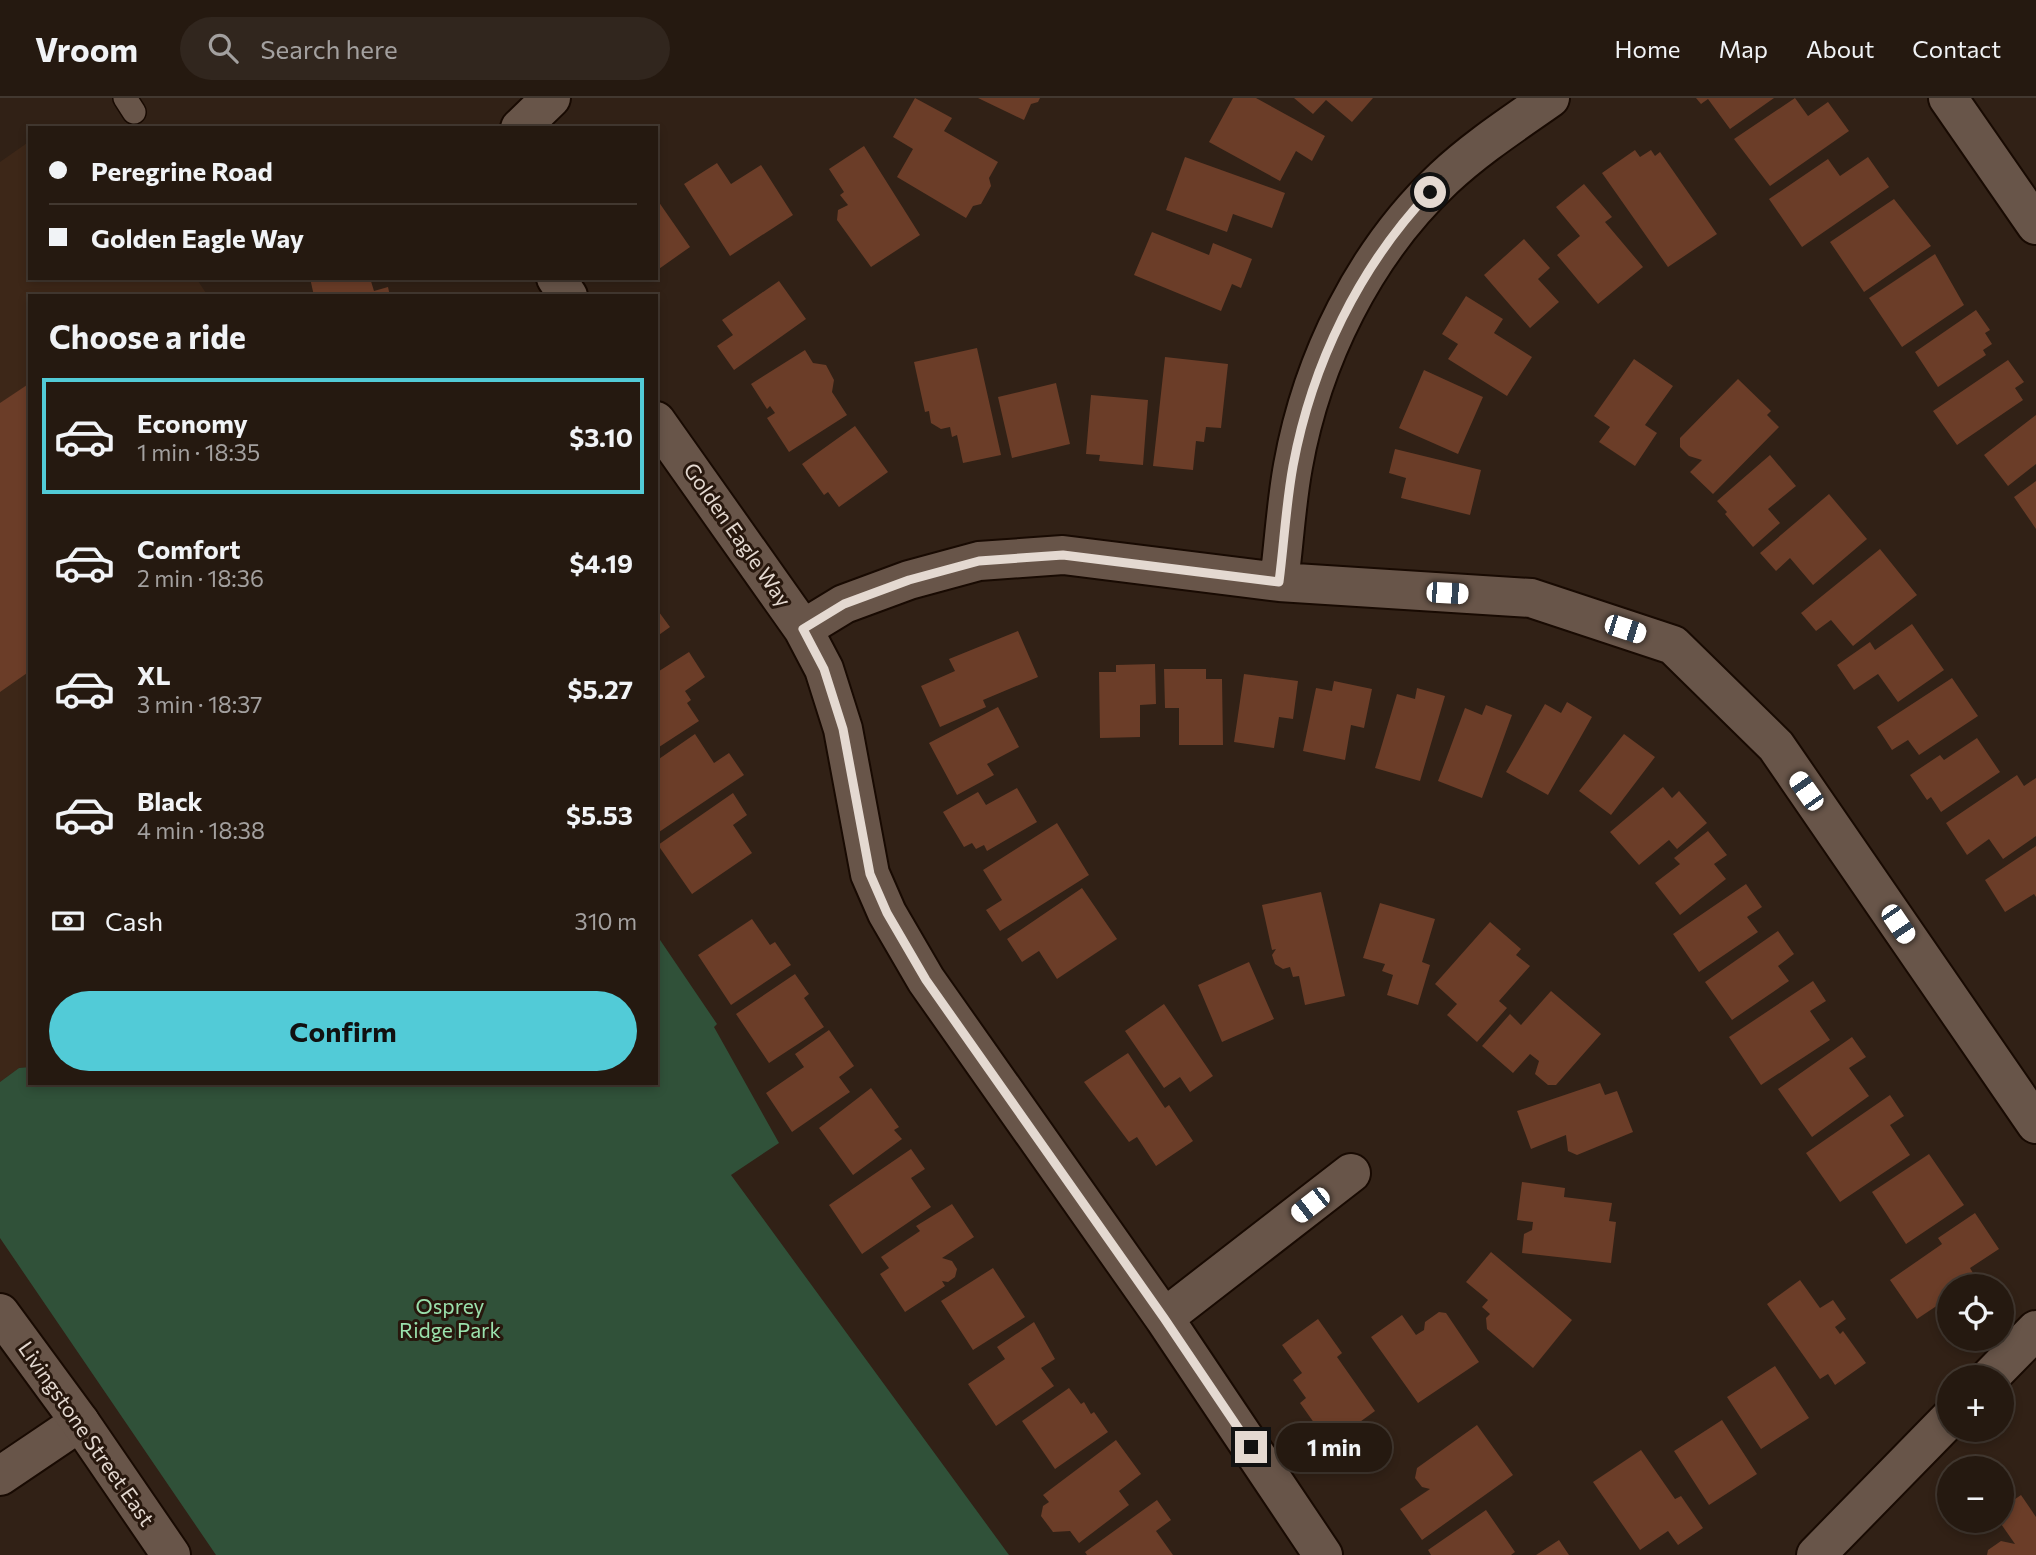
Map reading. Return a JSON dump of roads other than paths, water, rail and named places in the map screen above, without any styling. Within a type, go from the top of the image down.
[{"type":"street","points":[[522,126],[551,98]]},
{"type":"street","points":[[1279,582],[1293,467],[1308,402],[1345,312],[1390,239],[1434,188],[1474,151],[1550,98]]},
{"type":"street","points":[[1948,98],[2036,225]]},
{"type":"street","name":"Golden Eagle Way","points":[[658,424],[803,629],[824,669],[843,729],[870,874],[887,913],[926,980],[1164,1318],[1323,1555]]},
{"type":"street","points":[[803,629],[844,604],[909,580],[979,561],[1063,555],[1279,582],[1531,598],[1673,645],[1776,747],[2036,1124]]},
{"type":"street","points":[[1164,1318],[1351,1173]]},
{"type":"street","name":"Livingstone Street East","points":[[0,1314],[80,1422],[171,1555]]},
{"type":"street","points":[[2002,1365],[2036,1330]]},
{"type":"street","points":[[0,1476],[80,1422]]},
{"type":"street","points":[[1816,1555],[1937,1432]]},
{"type":"park label","name":"Osprey Ridge Park","points":[[450,1319]]}]
